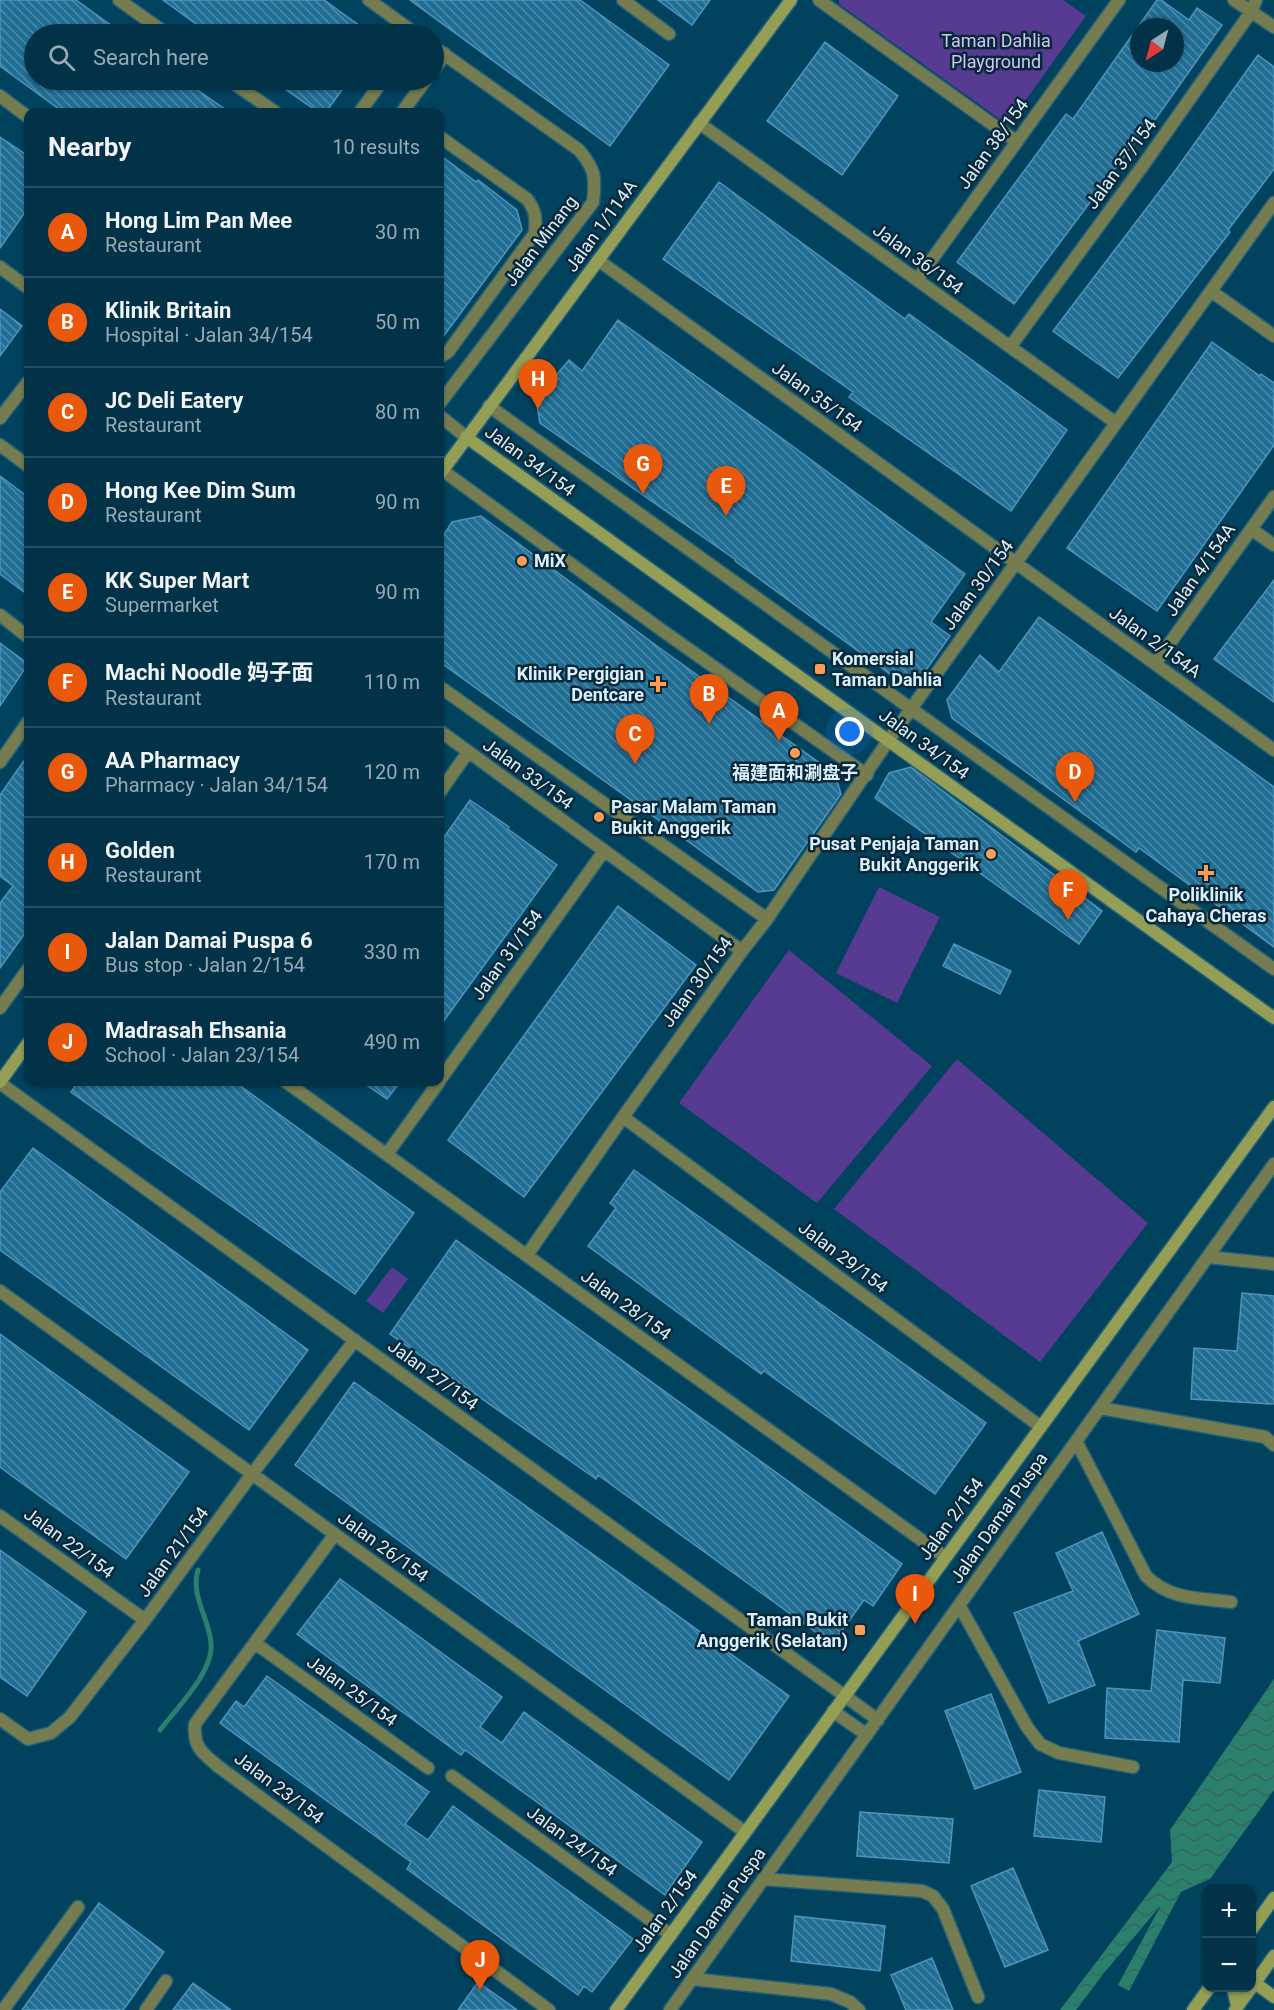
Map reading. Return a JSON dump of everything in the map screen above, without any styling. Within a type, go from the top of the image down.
[{"type":"street","points":[[119,0],[153,24]]},
{"type":"street","points":[[369,0],[401,24]]},
{"type":"street","points":[[623,0],[669,34]]},
{"type":"street","name":"Jalan 1/114A","points":[[444,468],[791,0]]},
{"type":"street","points":[[819,0],[1017,142]]},
{"type":"street","name":"Jalan 38/154","points":[[917,280],[1119,0]]},
{"type":"street","points":[[1233,0],[1254,6],[1274,27]]},
{"type":"street","name":"Jalan 37/154","points":[[1010,347],[1144,164],[1254,6]]},
{"type":"street","name":"Jalan Minang","points":[[444,398],[593,202],[595,186],[594,172],[579,150],[445,54]]},
{"type":"street","points":[[243,90],[269,108]]},
{"type":"street","points":[[363,108],[376,90]]},
{"type":"street","points":[[406,108],[419,90]]},
{"type":"street","points":[[0,96],[24,114]]},
{"type":"street","name":"Jalan 36/154","points":[[699,123],[1116,423]]},
{"type":"street","points":[[444,140],[527,199],[535,209],[536,219],[535,233],[444,354]]},
{"type":"street","name":"Jalan 30/154","points":[[527,1255],[623,1117],[767,919],[888,741],[1274,203]]},
{"type":"street","name":"Jalan 35/154","points":[[598,260],[1015,564]]},
{"type":"street","points":[[0,267],[24,285]]},
{"type":"street","points":[[1211,291],[1274,336]]},
{"type":"street","points":[[0,418],[24,387]]},
{"type":"street","name":"Jalan 34/154","points":[[489,406],[1274,969]]},
{"type":"street","points":[[444,419],[466,437]]},
{"type":"street","name":"Jalan 34/154","points":[[466,437],[1274,1018]]},
{"type":"street","points":[[0,445],[24,463]]},
{"type":"street","points":[[444,474],[867,775]]},
{"type":"street","name":"Jalan 4/154A","points":[[1155,664],[1274,497]]},
{"type":"street","points":[[1251,529],[1274,545]]},
{"type":"street","name":"Jalan 2/154A","points":[[1015,564],[1274,750]]},
{"type":"street","points":[[0,615],[24,634]]},
{"type":"street","name":"Jalan 33/154","points":[[444,690],[767,919]]},
{"type":"street","points":[[0,762],[24,728]]},
{"type":"street","name":"Jalan 33/154","points":[[444,734],[742,951]]},
{"type":"street","points":[[444,786],[468,752]]},
{"type":"street","name":"Jalan 31/154","points":[[444,1074],[604,851]]},
{"type":"street","points":[[0,1008],[24,975]]},
{"type":"street","points":[[0,1083],[24,1049]]},
{"type":"street","name":"Jalan 27/154","points":[[0,1083],[878,1720]]},
{"type":"street","name":"Jalan 28/154","points":[[292,1086],[945,1557]]},
{"type":"street","name":"Jalan 31/154","points":[[387,1154],[435,1086]]},
{"type":"street","name":"Jalan 2/154","points":[[616,2010],[1274,1107]]},
{"type":"street","name":"Jalan 29/154","points":[[623,1117],[1041,1426]]},
{"type":"street","name":"Jalan Damai Puspa","points":[[670,2010],[1274,1164]]},
{"type":"street","points":[[1208,1257],[1274,1264]]},
{"type":"street","name":"Jalan 26/154","points":[[0,1292],[745,1832]]},
{"type":"street","name":"Jalan 21/154","points":[[0,1719],[28,1739],[51,1733],[70,1717],[355,1340]]},
{"type":"street","points":[[1100,1408],[1257,1435],[1265,1437],[1274,1445]]},
{"type":"street","points":[[1076,1442],[1146,1576],[1157,1586],[1176,1595],[1231,1602]]},
{"type":"street","name":"Jalan 22/154","points":[[0,1516],[145,1620]]},
{"type":"street","name":"Jalan 23/154","points":[[335,1534],[195,1724],[194,1739],[204,1755],[549,2010]]},
{"type":"street","points":[[959,1605],[1027,1727],[1040,1744],[1059,1753],[1133,1767]]},
{"type":"street","name":"Jalan 25/154","points":[[255,1643],[428,1768]]},
{"type":"street","points":[[833,1711],[867,1735]]},
{"type":"street","name":"Jalan 24/154","points":[[452,1776],[671,1935]]},
{"type":"street","points":[[764,1879],[922,1891],[933,1896],[943,1909],[978,1997]]},
{"type":"street","points":[[1256,1922],[1274,1898]]},
{"type":"street","points":[[3,2010],[78,1906]]},
{"type":"street","points":[[1256,1980],[1274,1956]]},
{"type":"street","points":[[692,1979],[831,1994],[850,2002],[859,2010]]},
{"type":"street","points":[[146,2010],[166,1981]]},
{"type":"street","points":[[1256,1987],[1274,1997]]},
{"type":"street","points":[[1193,2010],[1206,1992]]},
{"type":"street","points":[[1234,1992],[1238,2009]]},
{"type":"street","points":[[1238,2009],[1248,1992]]},
{"type":"green space","name":"Taman Dahlia Playground","points":[[839,0],[1063,0],[1086,16],[1008,125],[839,4]]},
{"type":"green space","points":[[879,887],[940,917],[897,1003],[836,973]]},
{"type":"green space","points":[[789,950],[932,1066],[817,1203],[679,1103]]},
{"type":"green space","points":[[957,1059],[1148,1223],[1040,1362],[834,1209]]},
{"type":"green space","points":[[392,1267],[408,1279],[383,1313],[366,1301]]},
{"type":"water","points":[[1274,1679],[1274,1790],[1210,1879],[1181,1892],[1129,1991],[1118,1985],[1161,1905],[1076,2010],[1060,2010],[1172,1862],[1170,1830]]},
{"type":"building","points":[[0,0],[76,0],[109,24],[24,24],[24,84],[0,66]]},
{"type":"building","points":[[163,0],[324,0],[357,24],[196,24]]},
{"type":"building","points":[[410,0],[580,0],[669,65],[610,146]]},
{"type":"building","points":[[658,0],[710,0],[692,25]]},
{"type":"building","points":[[1157,0],[1161,0],[1189,20],[1197,8],[1222,25],[1138,144],[1135,142],[1014,304],[957,262],[1066,114],[1073,119],[1130,38],[1130,72],[1184,72],[1184,18],[1144,18]]},
{"type":"building","points":[[825,42],[898,96],[842,175],[767,121]]},
{"type":"building","points":[[1258,55],[1274,67],[1274,169],[1228,230],[1230,232],[1118,378],[1053,331],[1175,171]]},
{"type":"building","points":[[33,90],[197,90],[223,108],[58,108]]},
{"type":"building","points":[[286,90],[342,90],[329,108],[312,108]]},
{"type":"building","points":[[0,137],[24,153],[24,214],[0,248]]},
{"type":"building","points":[[444,158],[476,182],[478,180],[517,210],[522,230],[444,336]]},
{"type":"building","points":[[719,182],[905,319],[909,314],[1067,430],[1011,511],[849,397],[853,392],[663,259]]},
{"type":"building","points":[[0,309],[22,326],[0,356]]},
{"type":"building","points":[[618,320],[965,574],[931,622],[950,636],[921,677],[898,680],[736,560],[540,423],[536,399],[569,360],[582,371]]},
{"type":"building","points":[[1212,342],[1260,376],[1261,374],[1274,383],[1274,445],[1157,611],[1067,548]]},
{"type":"building","points":[[0,476],[24,494],[24,592],[0,574]]},
{"type":"building","points":[[481,516],[835,774],[841,794],[774,890],[758,892],[444,665],[444,535],[452,522]]},
{"type":"building","points":[[1274,580],[1274,702],[1214,659]]},
{"type":"building","points":[[1039,617],[1274,787],[1274,947],[1139,848],[1136,852],[952,718],[947,700],[980,655],[999,672]]},
{"type":"building","points":[[0,643],[24,661],[24,670],[0,706]]},
{"type":"building","points":[[24,761],[24,935],[0,968],[0,903],[13,886],[0,876],[0,795]]},
{"type":"building","name":"Pusat Penjaja Taman Bukit Anggerik","points":[[911,767],[1102,911],[1079,944],[875,798],[889,773]]},
{"type":"building","points":[[470,800],[557,865],[444,1020],[444,837]]},
{"type":"building","points":[[618,906],[696,965],[524,1197],[448,1140]]},
{"type":"building","points":[[954,944],[1011,971],[1000,994],[943,966]]},
{"type":"building","points":[[75,1086],[240,1086],[414,1213],[355,1294],[71,1092]]},
{"type":"building","points":[[368,1086],[397,1086],[387,1099]]},
{"type":"building","points":[[33,1148],[308,1350],[249,1430],[0,1250],[0,1192]]},
{"type":"building","points":[[634,1170],[986,1423],[935,1494],[764,1371],[761,1374],[588,1246],[616,1208],[610,1203]]},
{"type":"building","points":[[456,1240],[902,1564],[873,1606],[864,1600],[832,1644],[598,1475],[596,1479],[390,1334]]},
{"type":"building","points":[[1242,1293],[1274,1296],[1274,1404],[1191,1399],[1194,1348],[1237,1351]]},
{"type":"building","points":[[0,1334],[189,1472],[126,1559],[0,1467]]},
{"type":"building","points":[[354,1382],[789,1696],[729,1780],[295,1465]]},
{"type":"building","points":[[1102,1532],[1139,1614],[1078,1641],[1095,1685],[1049,1703],[1014,1613],[1073,1591],[1056,1553]]},
{"type":"building","points":[[0,1550],[86,1612],[27,1696],[0,1677]]},
{"type":"building","points":[[340,1579],[502,1697],[480,1727],[502,1743],[524,1712],[702,1842],[665,1895],[465,1750],[461,1755],[297,1634]]},
{"type":"building","points":[[1157,1630],[1225,1638],[1220,1683],[1183,1680],[1179,1742],[1105,1738],[1107,1688],[1151,1691]]},
{"type":"building","points":[[267,1676],[429,1792],[405,1824],[428,1840],[453,1806],[633,1939],[592,1992],[584,1986],[578,1995],[407,1869],[411,1862],[220,1723],[236,1701],[244,1707]]},
{"type":"building","points":[[991,1694],[1021,1772],[975,1789],[945,1711]]},
{"type":"building","points":[[1039,1790],[1105,1797],[1101,1842],[1034,1836]]},
{"type":"building","points":[[860,1812],[953,1819],[949,1863],[857,1856]]},
{"type":"building","points":[[1013,1868],[1048,1950],[1005,1967],[971,1886]]},
{"type":"building","points":[[99,1903],[164,1952],[129,2002],[123,2010],[22,2010]]},
{"type":"building","points":[[795,1916],[885,1926],[880,1971],[791,1961]]},
{"type":"building","points":[[932,1958],[953,2010],[906,2010],[891,1975]]},
{"type":"building","points":[[478,1982],[517,2010],[458,2010]]},
{"type":"building","points":[[193,1983],[231,2010],[173,2010]]},
{"type":"waterway","points":[[160,1730],[201,1677],[210,1654],[210,1634],[196,1588],[198,1570]]},
{"type":"place","name":"Golden","points":[[538,409]]},
{"type":"place","name":"AA Pharmacy","points":[[643,494]]},
{"type":"place","name":"KK Super Mart","points":[[726,516]]},
{"type":"place","name":"MiX","points":[[522,561]]},
{"type":"place","name":"Komersial Taman Dahlia","points":[[820,669]]},
{"type":"place","name":"Klinik Pergigian Dentcare","points":[[658,684]]},
{"type":"place","name":"Klinik Britain","points":[[709,724]]},
{"type":"place","name":"Hong Lim Pan Mee","points":[[779,741]]},
{"type":"place","name":"福建面和涮盘子","points":[[795,753]]},
{"type":"place","name":"JC Deli Eatery","points":[[635,764]]},
{"type":"place","name":"Hong Kee Dim Sum","points":[[1075,802]]},
{"type":"place","name":"Pasar Malam Taman Bukit Anggerik","points":[[599,817]]},
{"type":"place","name":"Pusat Penjaja Taman Bukit Anggerik","points":[[991,854]]},
{"type":"place","name":"Poliklinik Cahaya Cheras","points":[[1206,873]]},
{"type":"place","name":"Machi Noodle 妈子面","points":[[1068,920]]},
{"type":"place","name":"Jalan Damai Puspa 6","points":[[915,1624]]},
{"type":"place","name":"Taman Bukit Anggerik (Selatan)","points":[[860,1630]]},
{"type":"place","name":"Madrasah Ehsania","points":[[480,1990]]}]
